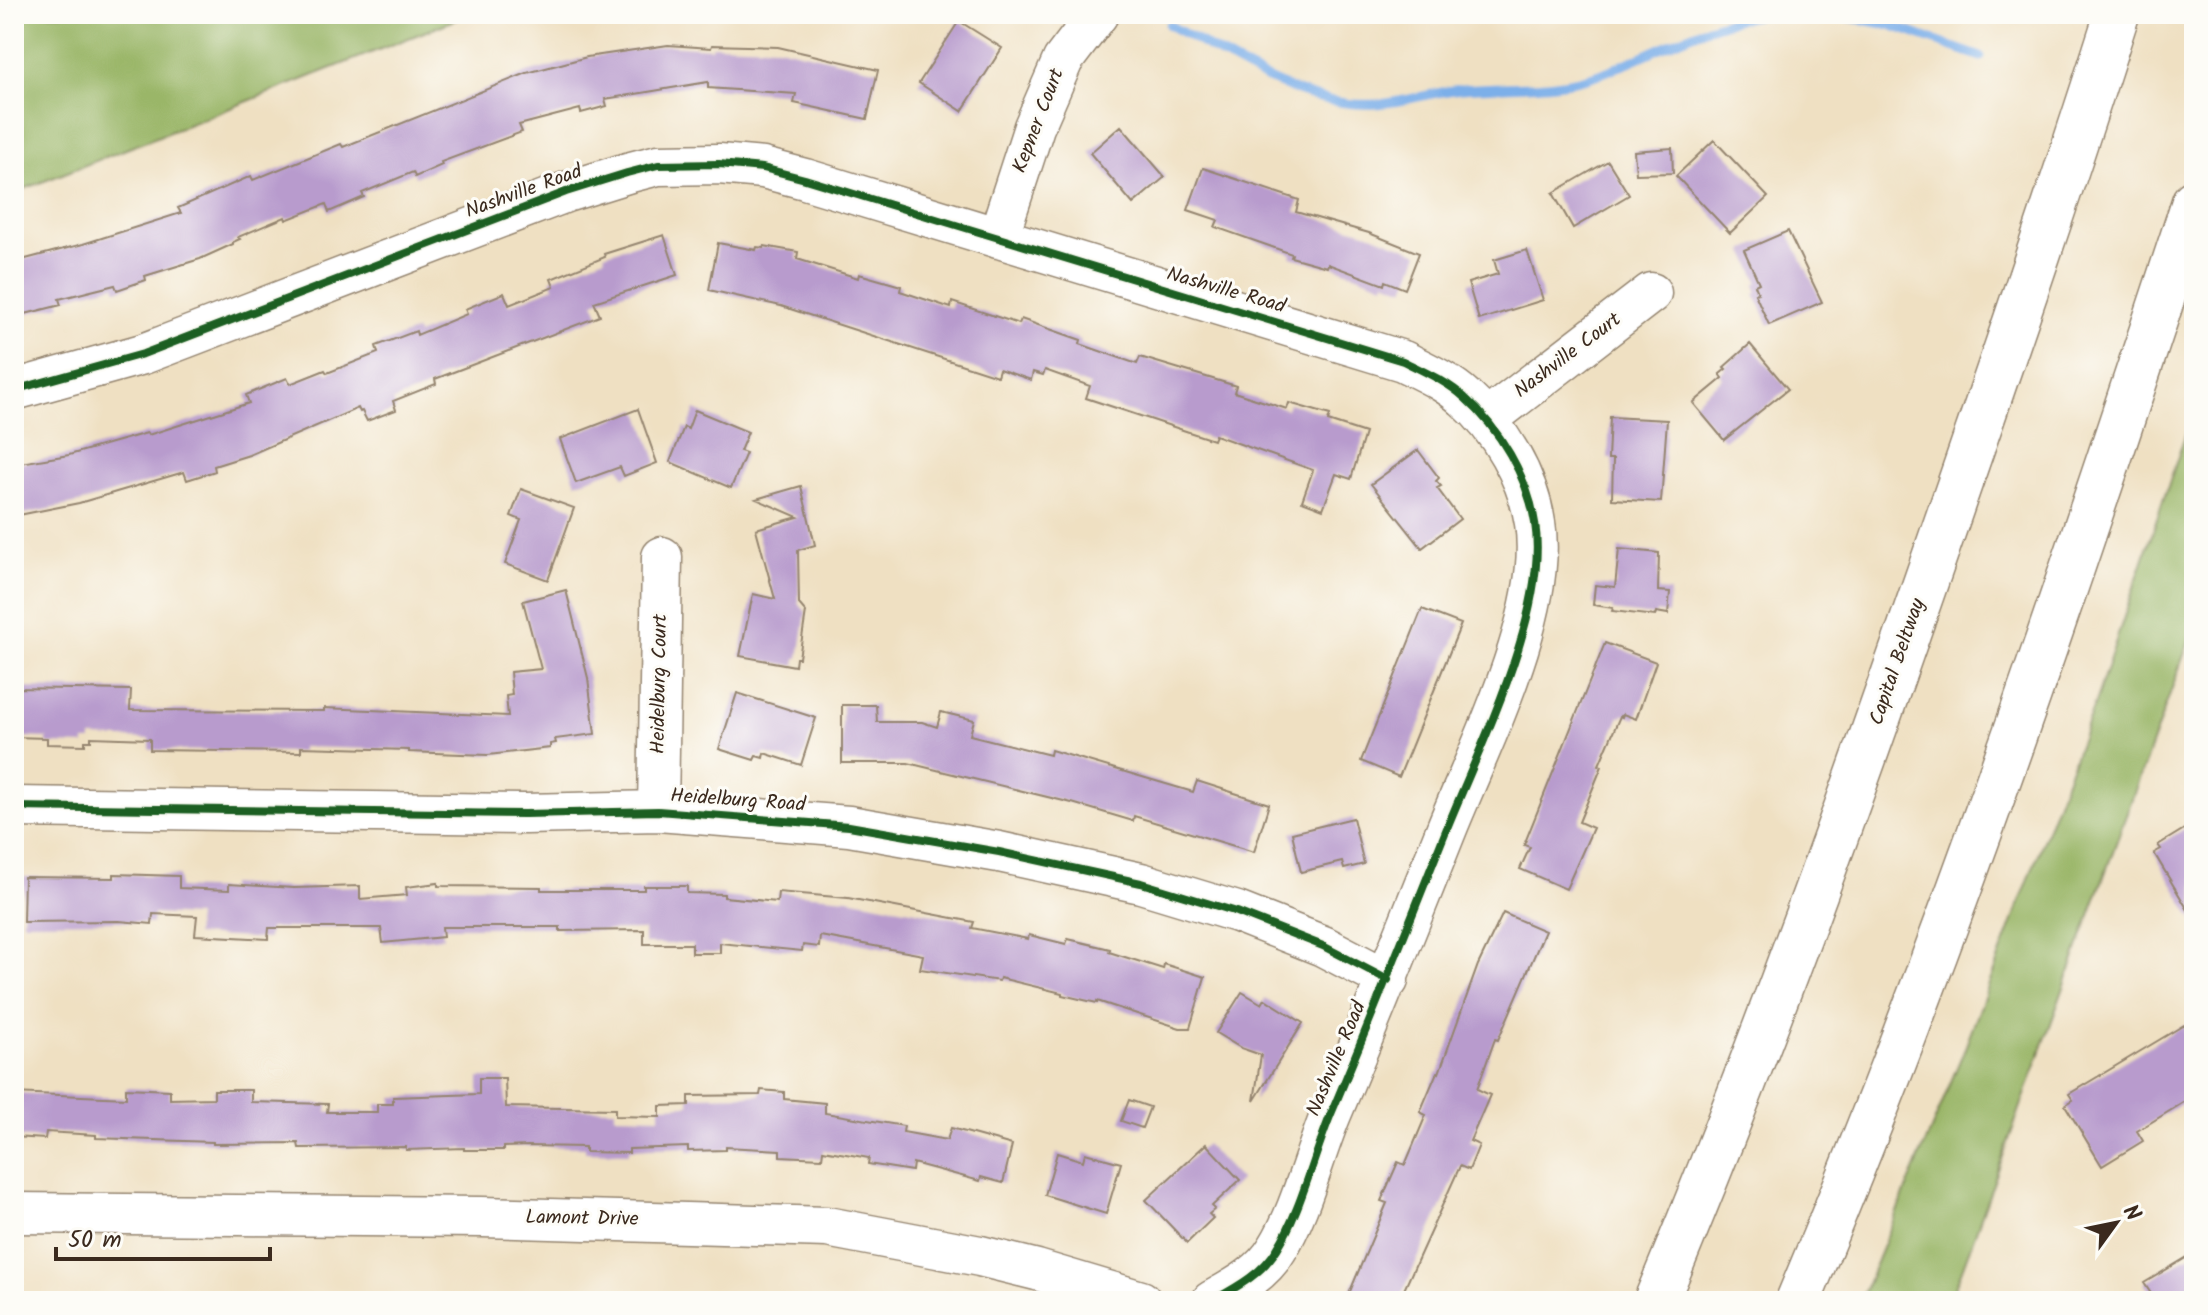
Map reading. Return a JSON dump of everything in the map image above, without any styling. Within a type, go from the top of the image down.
[{"type":"highway","name":"Capital Beltway","points":[[1656,1301],[1800,934],[1888,691],[2117,14]]},
{"type":"highway","points":[[1798,1301],[1922,989],[2016,730],[2194,202]]},
{"type":"street","name":"Kepner Court","points":[[998,238],[1034,127],[1063,60],[1098,14]]},
{"type":"street","name":"Nashville Road","points":[[14,390],[143,354],[566,192],[658,165],[719,164],[763,168],[1403,361],[1463,396],[1486,420],[1508,453],[1529,500],[1535,522],[1535,581],[1525,624],[1503,688],[1388,980],[1279,1246],[1255,1274],[1212,1301]]},
{"type":"street","name":"Nashville Court","points":[[1486,420],[1651,293]]},
{"type":"street","name":"Heidelburg Court","points":[[658,811],[662,557]]},
{"type":"street","name":"Heidelburg Road","points":[[14,807],[525,814],[658,811],[849,826],[934,839],[1141,883],[1237,912],[1323,946],[1388,980]]},
{"type":"street","name":"Lamont Drive","points":[[14,1213],[498,1217],[827,1227],[980,1256],[1141,1301]]},
{"type":"green space","points":[[14,14],[470,14],[14,193]]},
{"type":"green space","points":[[2194,409],[2194,627],[1967,1256],[1950,1301],[1860,1301],[1965,1048],[2095,703]]},
{"type":"building","points":[[959,21],[1002,48],[962,111],[919,83]]},
{"type":"building","points":[[668,45],[778,47],[878,70],[867,119],[794,103],[796,94],[708,88],[708,82],[605,99],[607,106],[581,113],[580,109],[519,125],[522,132],[441,162],[442,165],[415,177],[413,172],[362,193],[364,197],[329,212],[326,204],[286,220],[285,217],[238,237],[240,239],[233,244],[200,259],[145,276],[146,280],[117,290],[115,285],[59,299],[61,305],[25,314],[14,262],[181,213],[178,208],[251,176],[253,180],[341,144],[343,147],[527,73],[587,57]]},
{"type":"building","points":[[1121,126],[1165,177],[1133,204],[1090,153]]},
{"type":"building","points":[[1714,140],[1768,197],[1730,233],[1676,176]]},
{"type":"building","points":[[1672,148],[1673,173],[1636,174],[1634,151]]},
{"type":"building","points":[[1608,161],[1629,195],[1573,228],[1553,193]]},
{"type":"building","points":[[1203,168],[1299,200],[1296,212],[1369,233],[1419,253],[1405,289],[1385,281],[1384,285],[1328,264],[1327,267],[1291,257],[1292,254],[1215,227],[1218,220],[1188,210]]},
{"type":"building","points":[[1788,231],[1822,302],[1769,325],[1755,294],[1758,293],[1755,285],[1759,283],[1744,250]]},
{"type":"building","points":[[664,235],[677,275],[594,302],[600,316],[435,379],[436,384],[393,401],[396,410],[367,421],[358,408],[249,455],[214,466],[215,471],[187,480],[184,472],[79,503],[14,516],[14,464],[69,455],[148,435],[249,403],[246,395],[287,378],[290,384],[325,370],[327,373],[378,353],[376,346],[416,331],[417,335],[467,314],[465,309],[504,293],[509,305],[554,287],[551,279],[605,257],[604,254]]},
{"type":"building","points":[[718,243],[756,250],[764,246],[798,252],[797,259],[858,278],[859,274],[901,286],[900,291],[951,308],[952,302],[1019,324],[1021,319],[1137,364],[1140,357],[1236,386],[1234,392],[1287,409],[1289,403],[1330,415],[1328,421],[1365,433],[1351,479],[1336,474],[1323,509],[1302,501],[1313,470],[1215,435],[1213,440],[1086,398],[1090,386],[1045,370],[1043,375],[1033,372],[1031,380],[999,369],[997,376],[781,306],[709,290]]},
{"type":"building","points":[[1527,250],[1543,300],[1479,320],[1468,283],[1498,274],[1494,260]]},
{"type":"building","points":[[1750,344],[1788,389],[1724,440],[1693,403],[1723,378],[1720,374],[1726,369],[1724,367]]},
{"type":"building","points":[[638,409],[657,463],[624,476],[620,467],[576,483],[560,439]]},
{"type":"building","points":[[695,410],[748,432],[740,451],[746,453],[731,488],[670,462],[684,427],[688,429]]},
{"type":"building","points":[[1610,417],[1667,420],[1661,502],[1612,499],[1613,459],[1608,459]]},
{"type":"building","points":[[1418,450],[1439,478],[1436,481],[1441,486],[1437,488],[1460,519],[1422,548],[1371,484]]},
{"type":"building","points":[[801,486],[815,545],[798,550],[799,604],[806,612],[799,658],[796,658],[795,666],[740,656],[753,594],[775,599],[756,529],[798,517],[756,499]]},
{"type":"building","points":[[521,489],[574,508],[548,580],[505,564],[521,520],[511,516]]},
{"type":"building","points":[[1619,549],[1659,553],[1658,591],[1670,592],[1668,614],[1656,612],[1655,616],[1612,611],[1613,608],[1593,605],[1595,585],[1615,587]]},
{"type":"building","points":[[566,590],[588,678],[595,734],[555,739],[556,743],[550,744],[550,748],[488,755],[301,747],[301,752],[150,750],[150,739],[91,737],[85,745],[47,744],[47,738],[14,737],[14,688],[131,690],[130,710],[324,711],[324,708],[508,716],[506,696],[512,695],[510,672],[541,669],[523,601]]},
{"type":"building","points":[[1422,609],[1461,624],[1399,777],[1361,761]]},
{"type":"building","points":[[1605,643],[1656,662],[1636,719],[1623,714],[1620,716],[1599,765],[1602,766],[1579,822],[1593,828],[1566,889],[1520,869],[1530,847],[1524,845]]},
{"type":"building","points":[[737,693],[816,718],[801,765],[764,753],[763,758],[756,756],[754,760],[719,749]]},
{"type":"building","points":[[842,705],[876,705],[877,722],[922,722],[937,727],[941,712],[974,720],[970,735],[1050,755],[1051,750],[1193,792],[1197,781],[1269,804],[1254,852],[1134,816],[1133,821],[908,763],[842,763]]},
{"type":"building","points":[[1353,818],[1364,864],[1344,869],[1342,862],[1301,872],[1292,833]]},
{"type":"building","points":[[2194,823],[2194,920],[2154,853],[2161,849],[2158,845]]},
{"type":"building","points":[[114,874],[179,876],[179,888],[229,890],[229,884],[294,888],[360,886],[360,899],[407,895],[406,887],[438,883],[438,886],[541,887],[541,890],[644,890],[644,886],[687,886],[687,893],[724,894],[724,897],[777,902],[778,892],[848,898],[974,922],[972,928],[1028,939],[1029,935],[1066,944],[1068,939],[1110,949],[1109,952],[1163,969],[1164,964],[1205,977],[1190,1028],[1180,1028],[1097,1001],[1000,978],[999,981],[920,969],[923,955],[820,936],[819,947],[803,945],[802,951],[720,943],[720,953],[692,953],[692,944],[644,944],[644,930],[442,927],[443,937],[383,943],[381,928],[269,928],[268,939],[195,935],[197,916],[153,914],[152,924],[119,921],[23,922],[24,877],[114,878]]},
{"type":"building","points":[[1503,913],[1545,931],[1498,1040],[1495,1039],[1477,1089],[1490,1095],[1470,1141],[1479,1145],[1469,1170],[1460,1166],[1399,1301],[1346,1301],[1387,1203],[1381,1201],[1398,1162],[1405,1165],[1426,1115],[1420,1112],[1439,1073],[1478,965]]},
{"type":"building","points":[[1242,992],[1262,1004],[1265,999],[1303,1023],[1254,1101],[1261,1055],[1241,1048],[1216,1033]]},
{"type":"building","points":[[2184,1025],[2194,1041],[2194,1096],[2137,1131],[2143,1141],[2102,1166],[2065,1105],[2073,1100],[2069,1094]]},
{"type":"building","points":[[479,1078],[505,1078],[506,1107],[615,1109],[615,1116],[660,1117],[660,1106],[689,1105],[689,1096],[760,1095],[761,1090],[784,1092],[784,1099],[825,1103],[825,1113],[904,1126],[903,1132],[947,1140],[951,1128],[1012,1145],[1003,1183],[981,1177],[980,1181],[913,1163],[912,1171],[868,1164],[869,1158],[823,1150],[822,1158],[780,1156],[780,1150],[726,1147],[726,1150],[688,1151],[688,1147],[629,1149],[629,1153],[585,1152],[585,1147],[528,1146],[504,1147],[504,1150],[406,1150],[406,1147],[299,1148],[298,1143],[213,1144],[96,1138],[96,1135],[46,1132],[45,1139],[14,1137],[14,1093],[126,1098],[126,1088],[170,1090],[170,1099],[214,1098],[214,1090],[251,1090],[251,1102],[328,1104],[327,1112],[377,1112],[377,1104],[393,1104],[393,1097],[479,1094]]},
{"type":"building","points":[[1129,1100],[1150,1107],[1142,1128],[1121,1121]]},
{"type":"building","points":[[1206,1144],[1240,1180],[1212,1206],[1215,1209],[1209,1214],[1213,1218],[1187,1243],[1146,1200]]},
{"type":"building","points":[[1057,1153],[1083,1161],[1085,1153],[1121,1163],[1106,1214],[1045,1195]]},
{"type":"building","points":[[2194,1253],[2194,1301],[2156,1301],[2144,1283]]},
{"type":"waterway","points":[[1169,25],[1268,79],[1295,90],[1321,99],[1377,104],[1461,89],[1566,83],[1621,66],[1705,29],[1772,14]]},
{"type":"waterway","points":[[1828,14],[1890,25],[1981,57]]},
{"type":"cycle path","points":[[14,390],[143,354],[566,192],[658,165],[719,164],[763,168],[805,179],[1403,361],[1458,392],[1489,424],[1510,454],[1531,506],[1537,558],[1522,636],[1493,718],[1331,1114],[1293,1218],[1264,1266],[1212,1301]]},
{"type":"cycle path","points":[[14,807],[525,814],[658,811],[849,826],[999,852],[1141,883],[1237,912],[1323,946],[1388,980]]}]
